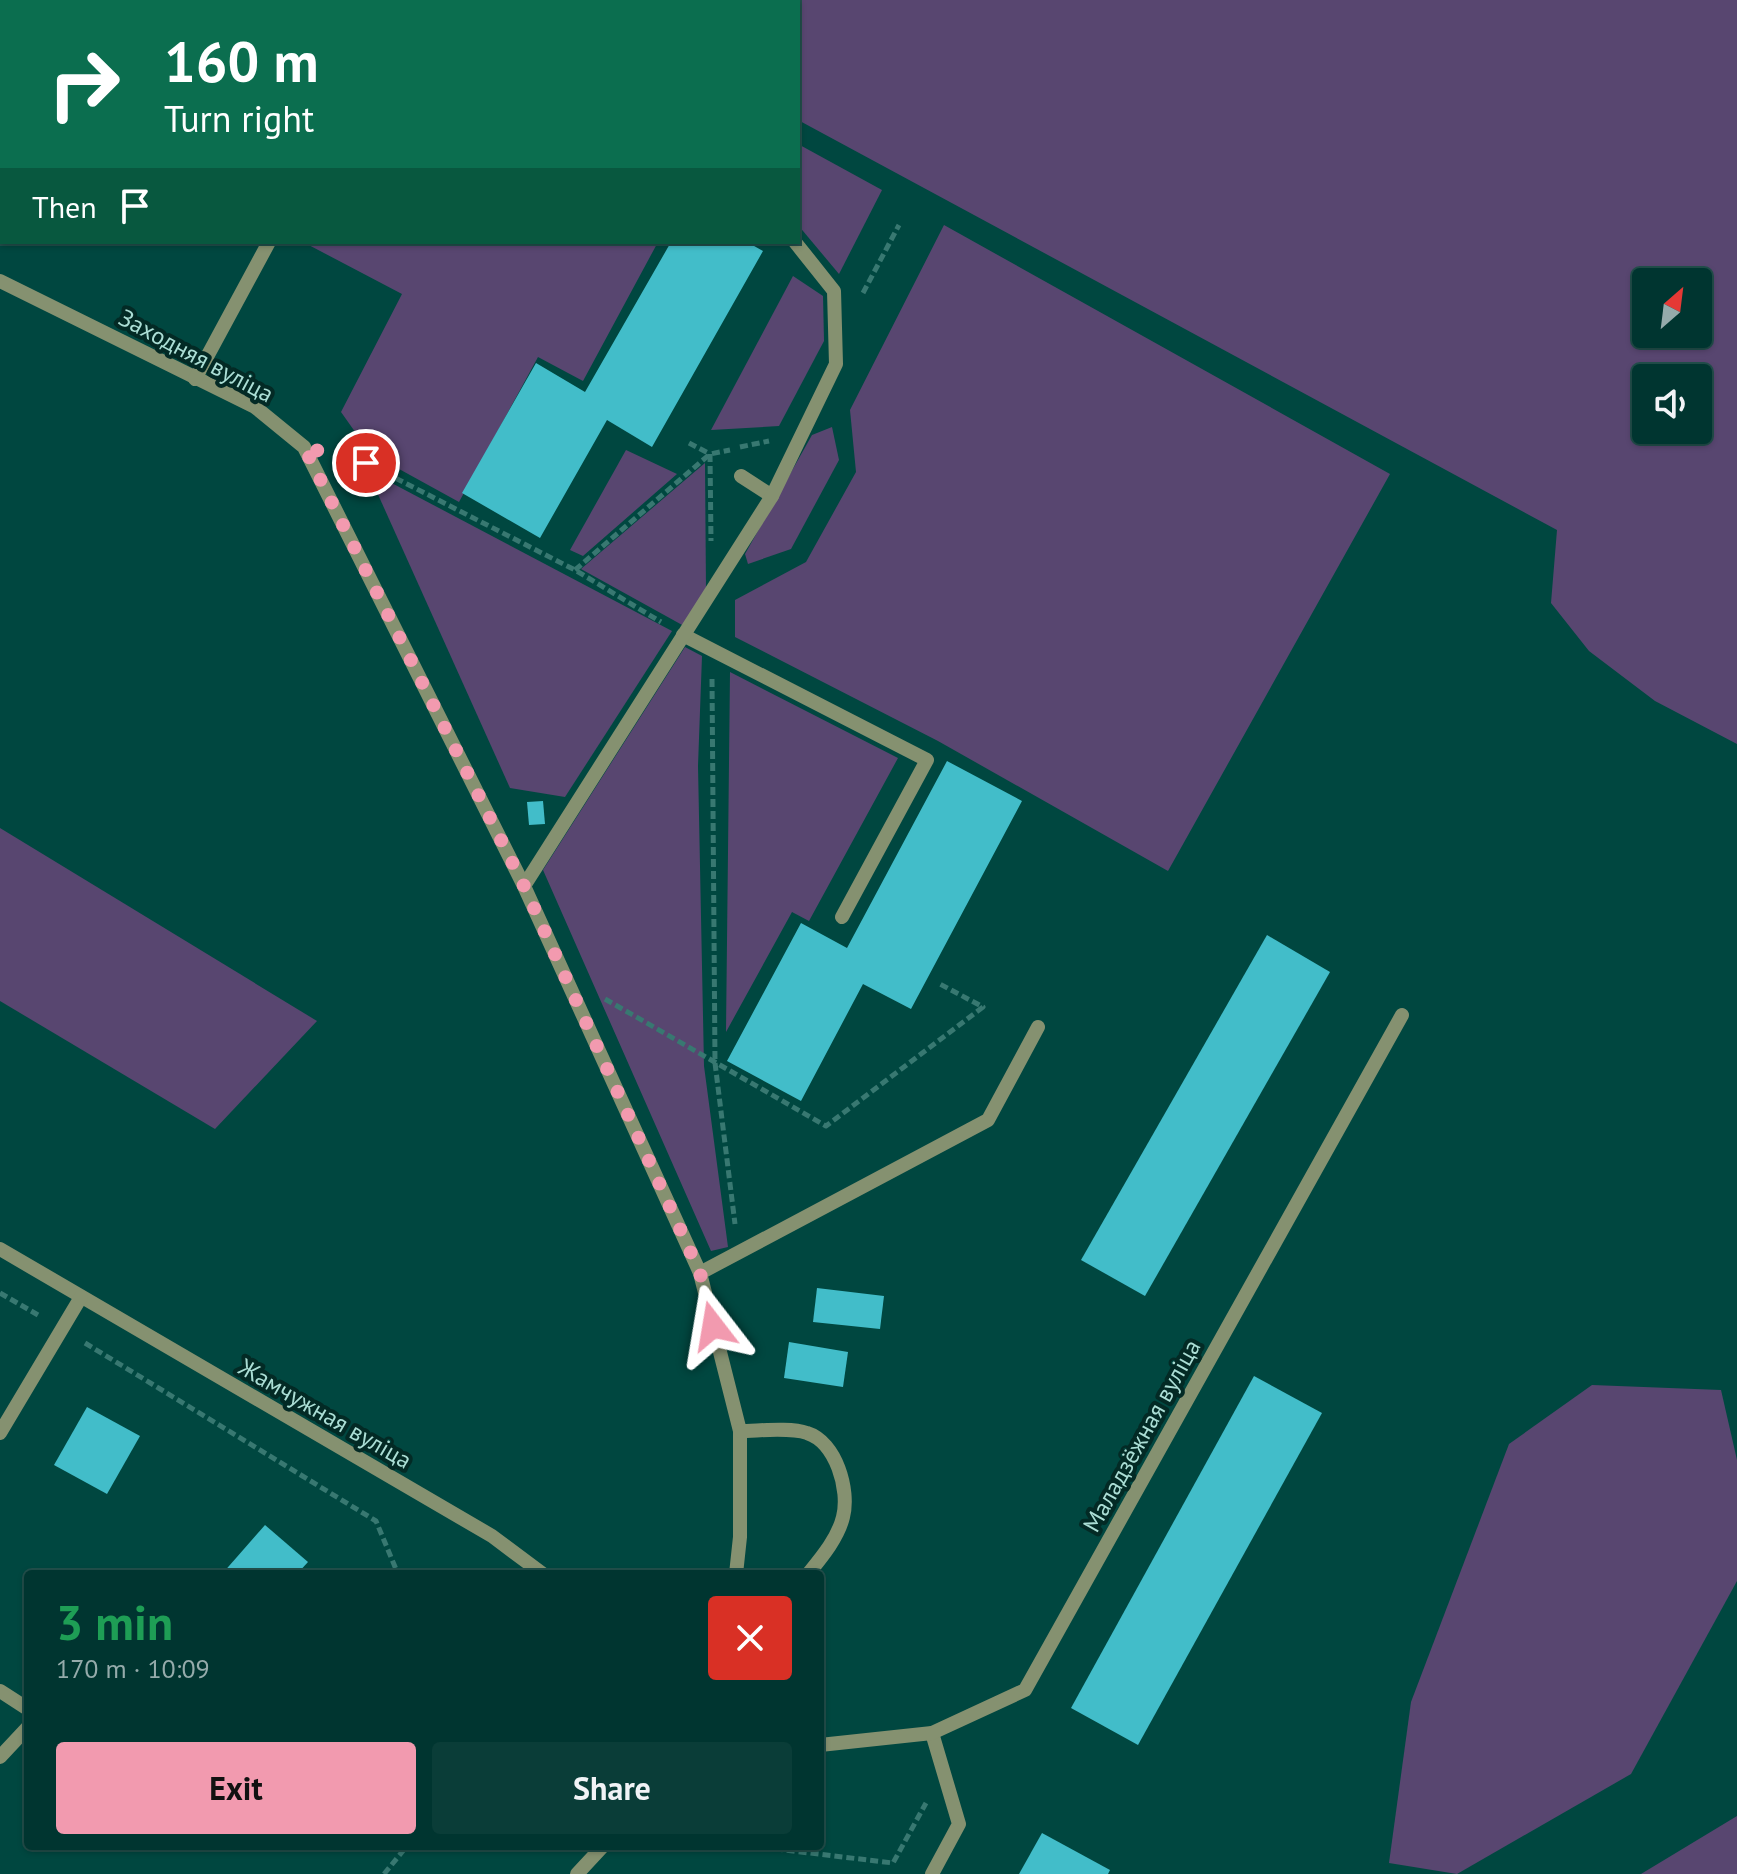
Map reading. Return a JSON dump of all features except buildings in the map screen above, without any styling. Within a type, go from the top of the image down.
[{"type":"street","points":[[195,379],[268,244]]},
{"type":"street","points":[[524,886],[772,496],[836,364],[834,291],[797,244]]},
{"type":"street","name":"Заходняя вуліца","points":[[0,281],[255,407],[304,447],[524,886],[700,1273],[740,1431],[740,1537],[736,1570]]},
{"type":"street","points":[[741,476],[772,496]]},
{"type":"street","points":[[683,635],[927,760],[842,917]]},
{"type":"street","name":"Маладзёжная вуліца","points":[[824,1745],[932,1733],[1025,1690],[1402,1015]]},
{"type":"street","points":[[700,1273],[988,1120],[1038,1027]]},
{"type":"street","name":"Жамчужная вуліца","points":[[0,1249],[492,1536],[538,1570]]},
{"type":"street","points":[[0,1433],[81,1297]]},
{"type":"street","points":[[740,1431],[805,1432],[819,1438],[831,1450],[839,1471],[844,1516],[835,1536],[811,1570]]},
{"type":"street","points":[[0,1691],[24,1706]]},
{"type":"street","points":[[0,1757],[24,1731]]},
{"type":"street","points":[[932,1733],[959,1824],[932,1874]]},
{"type":"street","points":[[577,1874],[599,1850]]},
{"type":"path","points":[[575,570],[710,454],[778,439]]},
{"type":"path","points":[[689,443],[710,454]]},
{"type":"path","points":[[304,447],[366,463],[575,570],[683,635]]},
{"type":"path","points":[[710,454],[711,591]]},
{"type":"path","points":[[712,649],[715,1063],[738,1253]]},
{"type":"path","points":[[569,985],[607,1000],[826,1126],[983,1007],[938,983]]},
{"type":"path","points":[[0,1293],[376,1521],[396,1570]]},
{"type":"path","points":[[784,1850],[893,1863],[931,1792]]},
{"type":"path","points":[[384,1874],[404,1850]]},
{"type":"shaded area","points":[[800,0],[1737,0],[1737,744],[1655,701],[1589,651],[1551,603],[1557,530],[800,121]]},
{"type":"shaded area","points":[[800,145],[882,190],[839,274],[800,227]]},
{"type":"shaded area","points":[[944,225],[1390,474],[1168,871],[938,741],[735,637],[735,600],[806,562],[856,472],[850,410]]},
{"type":"shaded area","points":[[307,244],[657,244],[583,381],[538,357],[459,502],[370,453],[341,412],[402,294]]},
{"type":"shaded area","points":[[793,276],[823,296],[824,341],[779,426],[711,430]]},
{"type":"shaded area","points":[[832,427],[839,460],[791,549],[748,564],[745,554],[812,435]]},
{"type":"shaded area","points":[[626,450],[677,474],[583,556],[570,550]]},
{"type":"shaded area","points":[[705,463],[706,591],[684,626],[581,569]]},
{"type":"shaded area","points":[[367,470],[672,631],[565,797],[510,788]]},
{"type":"shaded area","points":[[685,647],[702,656],[698,766],[704,1066],[728,1247],[711,1251],[543,870]]},
{"type":"shaded area","points":[[730,672],[898,758],[809,921],[792,912],[726,1032]]},
{"type":"shaded area","points":[[0,828],[317,1021],[215,1129],[0,1001]]},
{"type":"shaded area","points":[[1592,1385],[1721,1390],[1737,1460],[1737,1581],[1631,1774],[1457,1874],[1389,1863],[1411,1702],[1509,1444]]},
{"type":"shaded area","points":[[1737,1816],[1737,1874],[1641,1874]]},
{"type":"route","points":[[366,463],[304,447],[524,886],[700,1273],[713,1326]]}]
